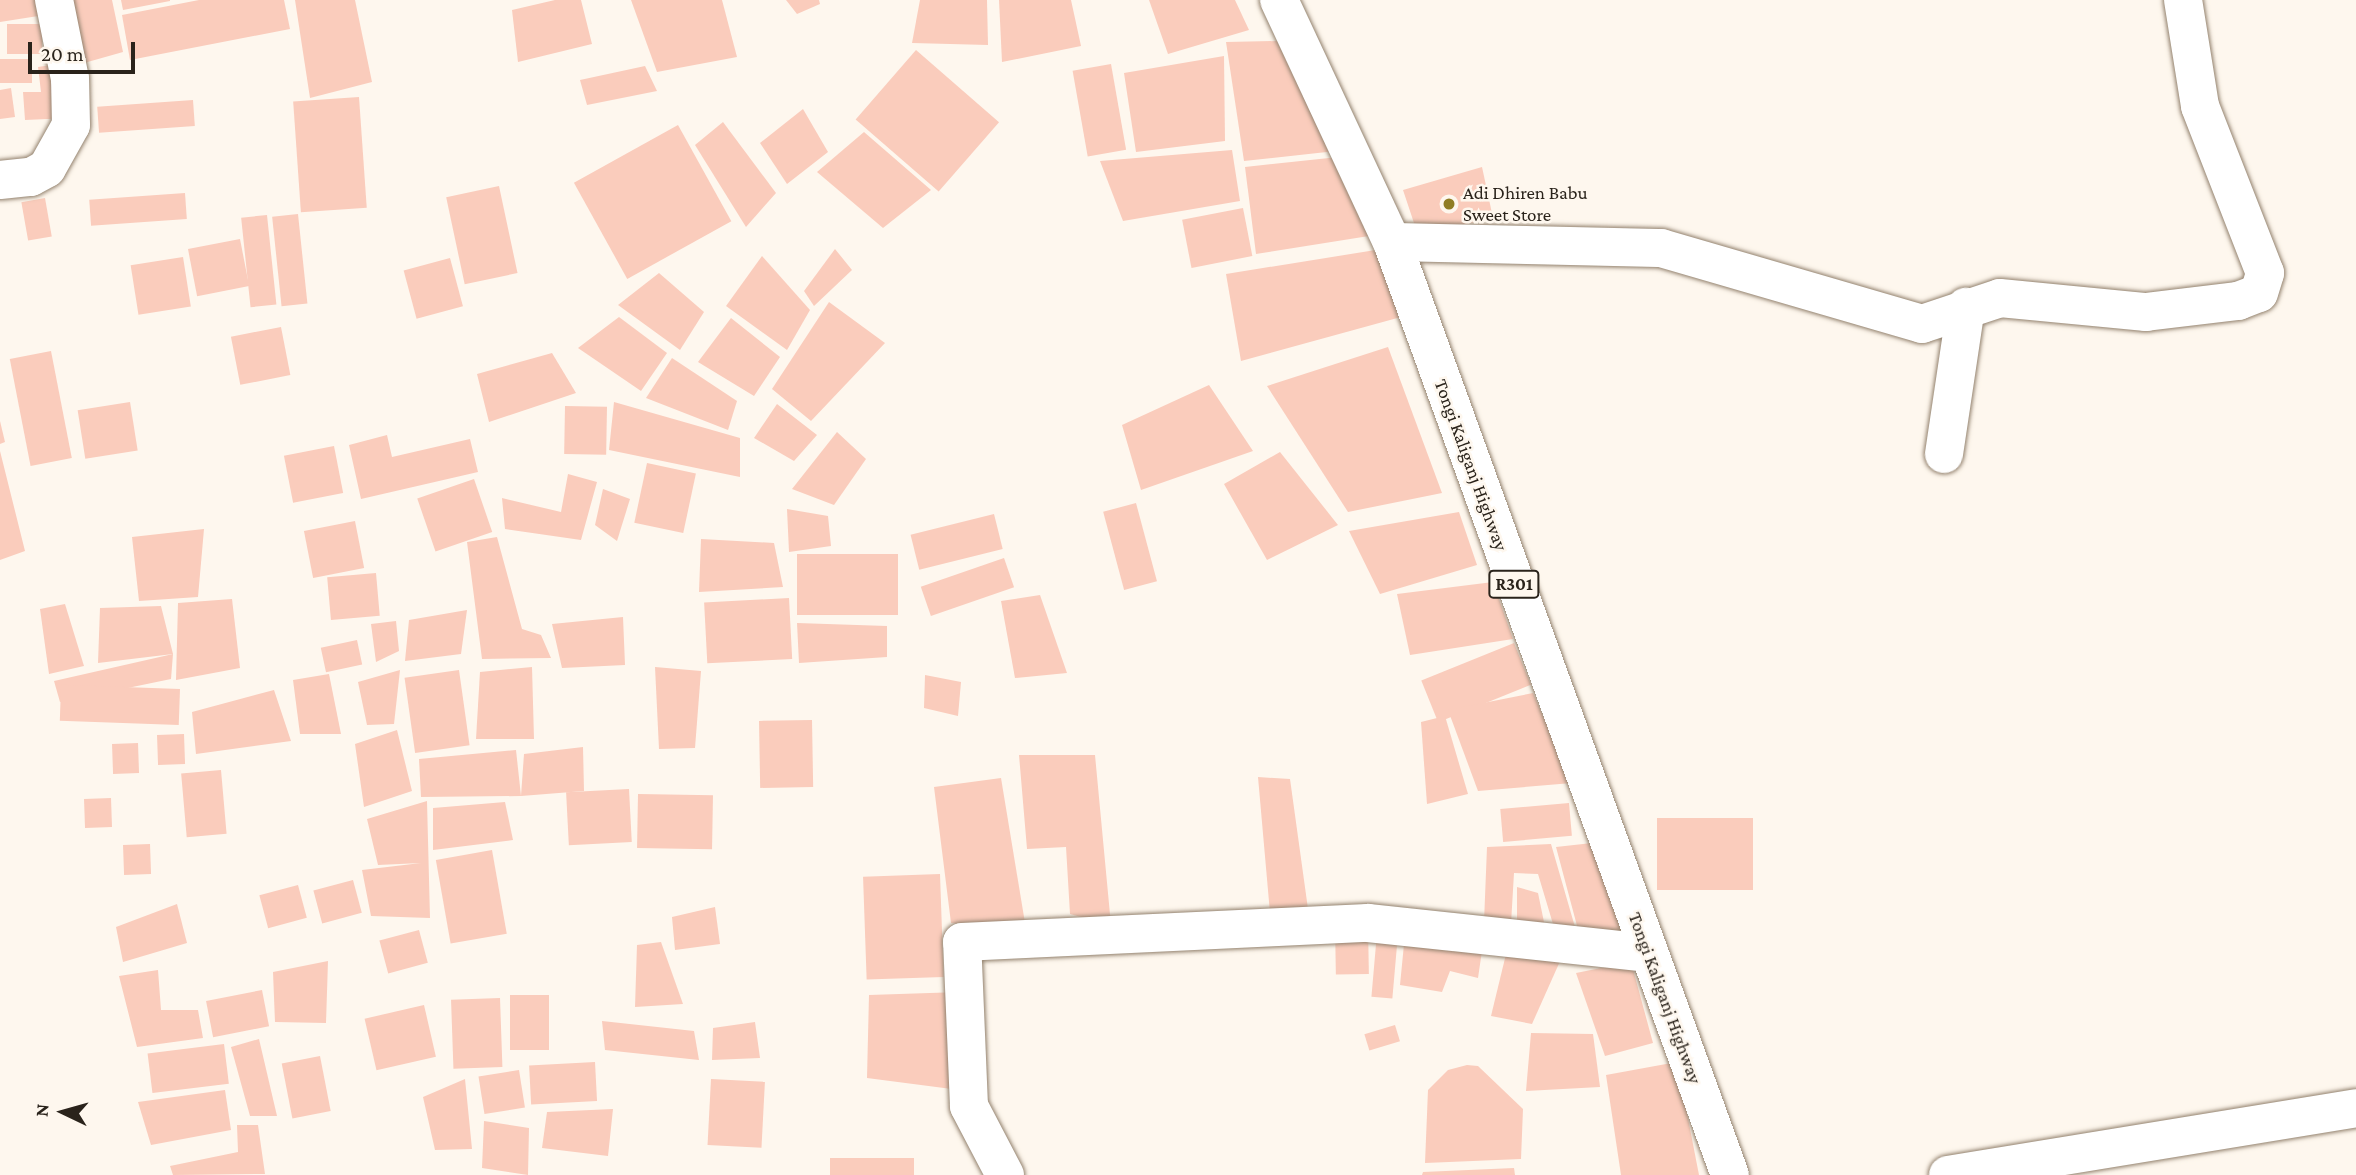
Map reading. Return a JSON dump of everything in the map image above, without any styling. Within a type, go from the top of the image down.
[{"type":"street","points":[[0,180],[31,177],[47,168],[71,125],[70,79],[54,0]]},
{"type":"street","name":"Tongi Kaliganj Highway","points":[[1279,0],[1392,242],[1730,1175]]},
{"type":"street","points":[[1392,242],[1661,248],[1922,324],[1966,307],[2000,298],[2147,312],[2259,293],[2264,274],[2200,106],[2183,0]]},
{"type":"street","points":[[1944,454],[1966,307]]},
{"type":"street","points":[[1005,1175],[969,1106],[962,942],[1368,923],[1649,953]]},
{"type":"street","points":[[1948,1175],[2356,1108]]},
{"type":"building","points":[[0,0],[48,0],[51,14],[0,22]]},
{"type":"building","points":[[63,0],[112,0],[123,52],[77,65]]},
{"type":"building","points":[[121,0],[170,0],[170,1],[123,10]]},
{"type":"building","points":[[199,0],[284,0],[290,29],[130,60],[122,15]]},
{"type":"building","points":[[295,0],[355,0],[372,82],[310,98]]},
{"type":"building","points":[[555,0],[581,0],[592,44],[518,62],[512,10]]},
{"type":"building","points":[[631,0],[722,0],[737,57],[657,72]]},
{"type":"building","points":[[786,0],[819,0],[820,4],[797,14]]},
{"type":"building","points":[[920,0],[987,0],[988,45],[912,43]]},
{"type":"building","points":[[999,0],[1071,0],[1081,46],[1002,62]]},
{"type":"building","points":[[1149,0],[1235,0],[1249,30],[1168,54]]},
{"type":"building","points":[[7,24],[42,24],[42,54],[7,54]]},
{"type":"building","points":[[1278,41],[1345,150],[1244,161],[1226,42]]},
{"type":"building","points":[[916,50],[999,122],[939,192],[856,119]]},
{"type":"building","points":[[1224,56],[1225,141],[1136,152],[1124,73]]},
{"type":"building","points":[[0,59],[32,59],[32,83],[0,83]]},
{"type":"building","points":[[64,63],[70,118],[25,120],[23,92],[41,92],[38,67]]},
{"type":"building","points":[[1111,64],[1126,150],[1088,156],[1073,71]]},
{"type":"building","points":[[645,66],[657,91],[587,105],[580,80]]},
{"type":"building","points":[[11,88],[15,117],[0,119],[0,90]]},
{"type":"building","points":[[359,97],[367,208],[301,212],[293,102]]},
{"type":"building","points":[[193,100],[195,126],[99,133],[97,107]]},
{"type":"building","points":[[803,109],[828,152],[787,184],[760,143]]},
{"type":"building","points":[[723,122],[776,193],[746,227],[695,145]]},
{"type":"building","points":[[678,125],[731,221],[627,279],[574,183]]},
{"type":"building","points":[[864,132],[931,190],[883,228],[817,172]]},
{"type":"building","points":[[1232,150],[1240,201],[1123,221],[1100,161]]},
{"type":"building","points":[[1348,156],[1369,236],[1256,254],[1245,167]]},
{"type":"building","name":"Adi Dhiren Babu Sweet Store","points":[[1482,167],[1493,218],[1418,235],[1403,190]]},
{"type":"building","points":[[499,186],[518,273],[465,284],[446,197]]},
{"type":"building","points":[[185,193],[187,219],[91,226],[89,200]]},
{"type":"building","points":[[45,198],[52,236],[28,241],[21,202]]},
{"type":"building","points":[[1243,208],[1252,256],[1191,268],[1182,220]]},
{"type":"building","points":[[298,214],[307,304],[282,306],[272,217]]},
{"type":"building","points":[[267,215],[276,305],[251,307],[241,218]]},
{"type":"building","points":[[240,239],[249,286],[197,296],[188,249]]},
{"type":"building","points":[[1388,248],[1401,317],[1241,361],[1226,274]]},
{"type":"building","points":[[835,249],[852,270],[814,306],[804,291]]},
{"type":"building","points":[[762,256],[810,310],[787,350],[726,306]]},
{"type":"building","points":[[183,257],[191,306],[138,315],[131,265]]},
{"type":"building","points":[[450,258],[463,306],[417,319],[404,270]]},
{"type":"building","points":[[659,273],[704,312],[680,350],[618,305]]},
{"type":"building","points":[[829,302],[885,343],[811,421],[772,389]]},
{"type":"building","points":[[619,317],[667,353],[641,391],[578,348]]},
{"type":"building","points":[[731,318],[780,357],[754,396],[698,362]]},
{"type":"building","points":[[281,327],[290,375],[240,385],[231,337]]},
{"type":"building","points":[[1388,347],[1442,493],[1348,512],[1267,386]]},
{"type":"building","points":[[51,351],[72,458],[31,466],[10,359]]},
{"type":"building","points":[[552,353],[576,393],[489,422],[477,374]]},
{"type":"building","points":[[672,358],[737,401],[728,430],[646,398]]},
{"type":"building","points":[[1209,385],[1253,451],[1141,490],[1122,425]]},
{"type":"building","points":[[130,402],[138,450],[85,459],[78,410]]},
{"type":"building","points":[[614,402],[740,438],[740,477],[609,450]]},
{"type":"building","points":[[777,404],[817,435],[794,461],[754,438]]},
{"type":"building","points":[[565,406],[607,407],[606,455],[564,454]]},
{"type":"building","points":[[0,421],[5,442],[0,444]]},
{"type":"building","points":[[837,432],[866,459],[834,505],[792,489]]},
{"type":"building","points":[[387,435],[392,457],[470,439],[478,472],[361,499],[349,445]]},
{"type":"building","points":[[334,446],[343,493],[293,503],[284,456]]},
{"type":"building","points":[[0,451],[25,551],[0,560]]},
{"type":"building","points":[[1280,452],[1338,525],[1267,560],[1224,484]]},
{"type":"building","points":[[647,463],[696,473],[683,533],[634,523]]},
{"type":"building","points":[[568,474],[597,482],[581,540],[505,529],[502,498],[561,512]]},
{"type":"building","points":[[474,479],[492,532],[436,551],[417,499]]},
{"type":"building","points":[[603,489],[630,499],[617,541],[595,525]]},
{"type":"building","points":[[1136,503],[1157,581],[1124,590],[1103,512]]},
{"type":"building","points":[[787,509],[828,516],[831,546],[789,552]]},
{"type":"building","points":[[1459,512],[1477,565],[1380,594],[1349,531]]},
{"type":"building","points":[[994,514],[1003,549],[919,570],[911,535]]},
{"type":"building","points":[[355,521],[364,568],[313,578],[304,531]]},
{"type":"building","points":[[204,529],[198,597],[139,601],[132,537]]},
{"type":"building","points":[[497,537],[522,629],[541,635],[551,658],[482,659],[467,542]]},
{"type":"building","points":[[701,539],[774,543],[783,587],[699,592]]},
{"type":"building","points":[[797,554],[898,554],[898,615],[797,615]]},
{"type":"building","points":[[1004,558],[1014,587],[931,616],[921,587]]},
{"type":"building","points":[[376,573],[380,616],[331,620],[327,577]]},
{"type":"building","points":[[1493,582],[1513,639],[1410,655],[1397,594]]},
{"type":"building","points":[[1040,595],[1067,673],[1015,678],[1001,601]]},
{"type":"building","points":[[789,598],[792,659],[707,663],[704,602]]},
{"type":"building","points":[[232,599],[240,668],[176,680],[178,603]]},
{"type":"building","points":[[65,604],[84,666],[49,674],[40,609]]},
{"type":"building","points":[[161,606],[173,654],[98,663],[100,608]]},
{"type":"building","points":[[467,610],[461,654],[405,661],[409,620]]},
{"type":"building","points":[[623,617],[625,665],[562,668],[552,624]]},
{"type":"building","points":[[396,621],[399,651],[376,662],[371,624]]},
{"type":"building","points":[[797,623],[887,626],[887,657],[799,663]]},
{"type":"building","points":[[357,640],[362,664],[326,672],[321,648]]},
{"type":"building","points":[[1514,643],[1531,685],[1438,722],[1421,680]]},
{"type":"building","points":[[173,654],[171,679],[60,702],[54,681]]},
{"type":"building","points":[[532,667],[534,739],[476,739],[480,672]]},
{"type":"building","points":[[655,667],[701,671],[695,748],[659,749]]},
{"type":"building","points":[[400,670],[394,724],[367,725],[358,682]]},
{"type":"building","points":[[459,670],[470,745],[415,753],[405,678]]},
{"type":"building","points":[[329,674],[341,734],[300,734],[293,680]]},
{"type":"building","points":[[925,675],[961,682],[958,716],[924,708]]},
{"type":"building","points":[[61,685],[180,689],[179,725],[60,721]]},
{"type":"building","points":[[274,690],[291,741],[196,754],[192,712]]},
{"type":"building","points":[[1533,693],[1572,783],[1478,791],[1448,710]]},
{"type":"building","points":[[1445,716],[1468,794],[1427,804],[1421,722]]},
{"type":"building","points":[[812,720],[813,787],[760,788],[759,721]]},
{"type":"building","points":[[397,730],[412,791],[364,807],[355,744]]},
{"type":"building","points":[[184,734],[185,764],[158,765],[157,735]]},
{"type":"building","points":[[138,743],[139,773],[113,774],[112,744]]},
{"type":"building","points":[[583,747],[584,791],[521,796],[524,754]]},
{"type":"building","points":[[516,750],[521,796],[421,797],[419,759]]},
{"type":"building","points":[[1019,755],[1095,755],[1111,925],[1070,914],[1066,847],[1027,849]]},
{"type":"building","points":[[221,770],[227,834],[187,837],[181,773]]},
{"type":"building","points":[[1258,777],[1290,779],[1308,909],[1270,913]]},
{"type":"building","points":[[1001,778],[1026,929],[951,923],[934,787]]},
{"type":"building","points":[[629,789],[632,842],[569,845],[566,792]]},
{"type":"building","points":[[638,794],[713,795],[712,849],[637,848]]},
{"type":"building","points":[[111,798],[112,827],[85,828],[84,799]]},
{"type":"building","points":[[427,801],[430,918],[371,916],[362,870],[421,863],[378,865],[367,819]]},
{"type":"building","points":[[505,802],[513,840],[433,850],[433,808]]},
{"type":"building","points":[[1569,803],[1572,836],[1503,842],[1500,809]]},
{"type":"building","points":[[1657,818],[1753,818],[1753,890],[1657,890]]},
{"type":"building","points":[[1601,842],[1632,932],[1580,937],[1556,847]]},
{"type":"building","points":[[150,844],[151,874],[124,875],[123,845]]},
{"type":"building","points":[[1551,844],[1577,934],[1556,934],[1538,874],[1514,873],[1511,924],[1484,922],[1487,847]]},
{"type":"building","points":[[492,850],[507,934],[451,944],[436,860]]},
{"type":"building","points":[[940,874],[944,977],[867,980],[863,877]]},
{"type":"building","points":[[353,880],[362,913],[322,923],[313,891]]},
{"type":"building","points":[[298,885],[307,918],[268,928],[259,895]]},
{"type":"building","points":[[1517,887],[1538,893],[1545,927],[1517,922]]},
{"type":"building","points":[[177,904],[187,943],[123,962],[116,927]]},
{"type":"building","points":[[715,907],[720,944],[675,950],[672,917]]},
{"type":"building","points":[[1368,924],[1369,974],[1336,975],[1335,925]]},
{"type":"building","points":[[419,930],[428,963],[388,973],[379,941]]},
{"type":"building","points":[[1377,933],[1398,935],[1392,999],[1371,997]]},
{"type":"building","points":[[1405,934],[1483,944],[1478,978],[1450,971],[1442,992],[1400,985]]},
{"type":"building","points":[[661,942],[683,1004],[635,1007],[637,945]]},
{"type":"building","points":[[1507,950],[1561,959],[1532,1024],[1491,1016]]},
{"type":"building","points":[[328,961],[326,1023],[275,1022],[273,972]]},
{"type":"building","points":[[1631,962],[1653,1043],[1605,1056],[1576,973]]},
{"type":"building","points":[[158,970],[161,1010],[198,1010],[203,1038],[137,1047],[119,976]]},
{"type":"building","points":[[262,990],[269,1026],[213,1037],[206,1001]]},
{"type":"building","points":[[960,992],[967,1091],[867,1078],[869,995]]},
{"type":"building","points":[[510,995],[549,995],[549,1050],[510,1050]]},
{"type":"building","points":[[500,998],[502,1067],[453,1069],[451,1000]]},
{"type":"building","points":[[424,1005],[436,1057],[376,1070],[365,1019]]},
{"type":"building","points":[[602,1021],[694,1031],[699,1060],[605,1050]]},
{"type":"building","points":[[755,1022],[760,1058],[712,1060],[713,1028]]},
{"type":"building","points":[[1395,1025],[1400,1041],[1369,1051],[1364,1034]]},
{"type":"building","points":[[1531,1033],[1593,1034],[1600,1087],[1526,1091]]},
{"type":"building","points":[[259,1039],[277,1116],[250,1116],[231,1047]]},
{"type":"building","points":[[224,1044],[229,1084],[152,1093],[148,1053]]},
{"type":"building","points":[[320,1056],[331,1111],[292,1118],[282,1063]]},
{"type":"building","points":[[595,1062],[597,1101],[531,1104],[529,1065]]},
{"type":"building","points":[[1677,1062],[1699,1175],[1621,1175],[1606,1075]]},
{"type":"building","points":[[1467,1065],[1478,1066],[1523,1109],[1521,1159],[1425,1163],[1428,1090],[1448,1070]]},
{"type":"building","points":[[519,1070],[525,1108],[484,1114],[479,1076]]},
{"type":"building","points":[[465,1079],[472,1149],[435,1150],[423,1097]]},
{"type":"building","points":[[711,1079],[765,1082],[761,1148],[708,1145]]},
{"type":"building","points":[[225,1090],[231,1130],[151,1145],[138,1102]]},
{"type":"building","points":[[613,1109],[608,1156],[542,1148],[547,1112]]},
{"type":"building","points":[[484,1121],[529,1128],[528,1175],[482,1168]]},
{"type":"building","points":[[237,1125],[258,1125],[265,1174],[173,1175],[170,1166],[238,1152]]},
{"type":"building","points":[[830,1158],[914,1158],[914,1175],[830,1175]]},
{"type":"building","points":[[1514,1168],[1515,1175],[1422,1175],[1423,1172]]},
{"type":"place","name":"Adi Dhiren Babu Sweet Store","points":[[1449,204]]}]
